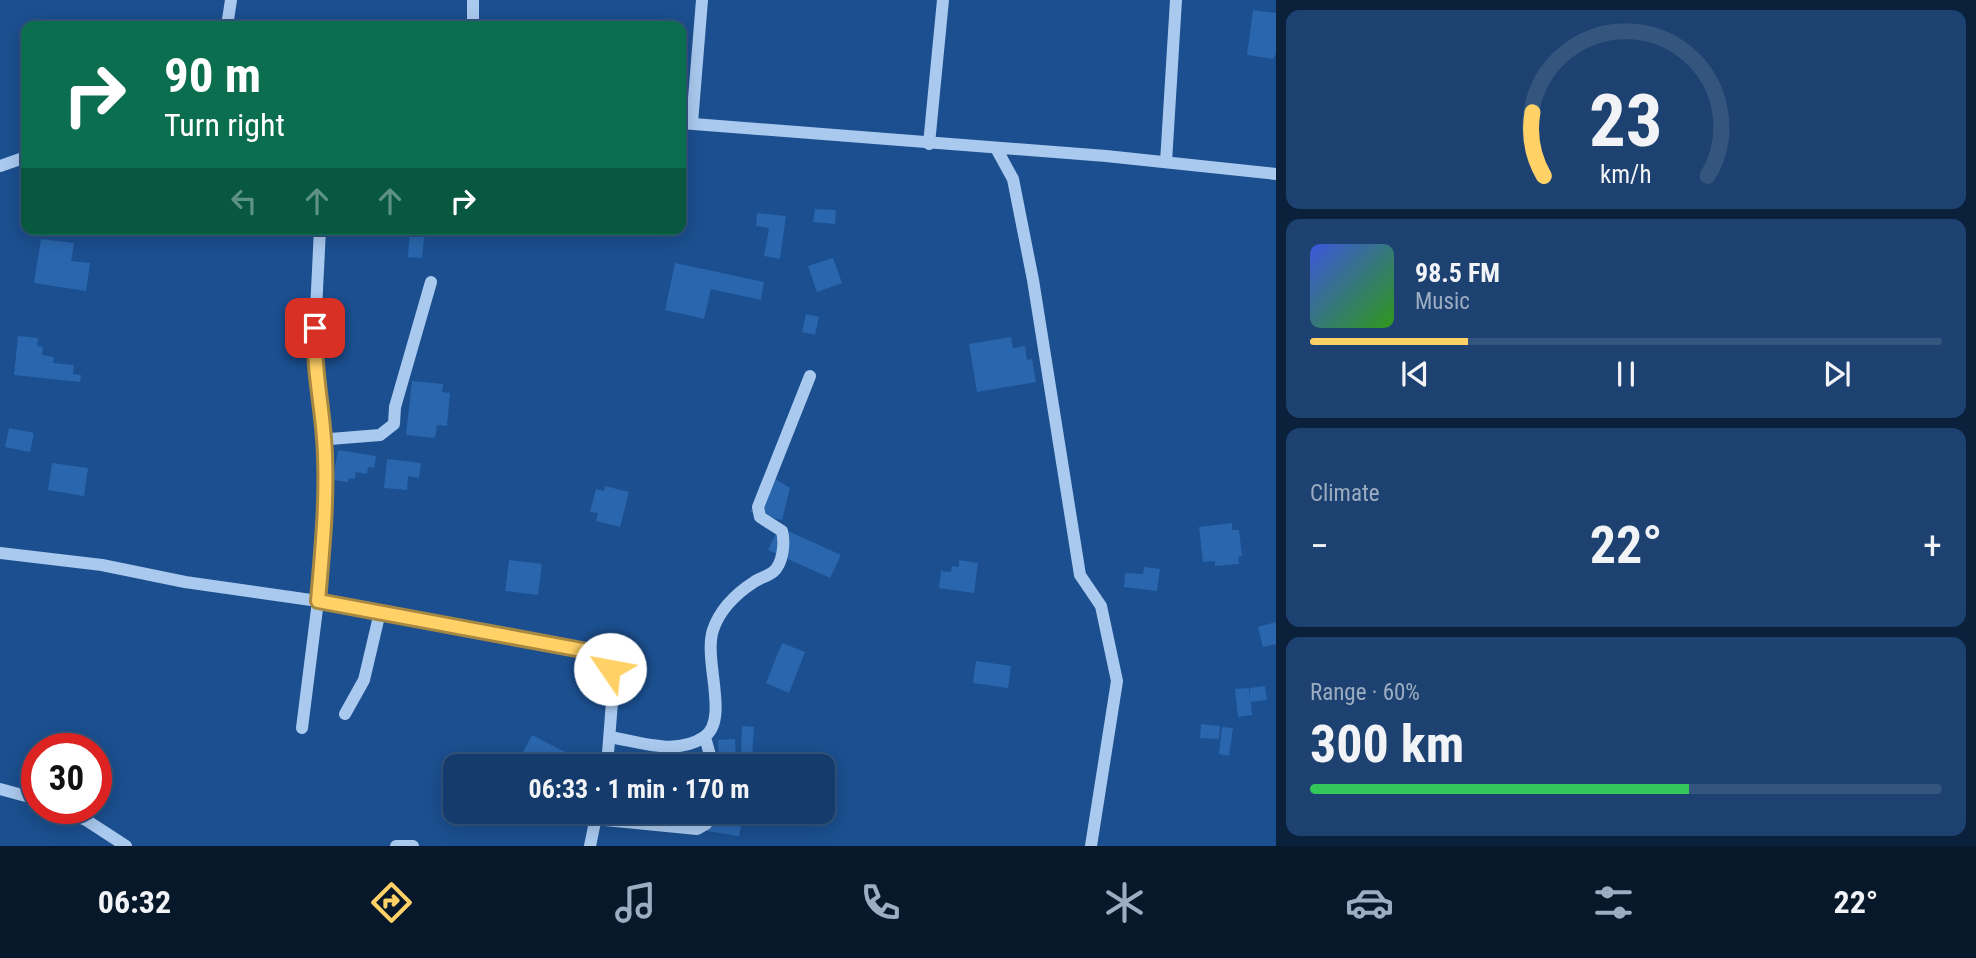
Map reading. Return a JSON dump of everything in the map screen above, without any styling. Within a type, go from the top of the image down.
[{"type":"street","points":[[229,21],[231,0]]},
{"type":"street","points":[[473,0],[473,21]]},
{"type":"street","points":[[702,0],[686,123],[1166,162],[1276,174]]},
{"type":"street","points":[[929,144],[943,0]]},
{"type":"street","points":[[1166,162],[1176,0]]},
{"type":"street","points":[[996,148],[1013,179],[1033,280],[1080,575],[1101,606],[1117,681],[1091,846]]},
{"type":"street","points":[[0,166],[21,159]]},
{"type":"street","points":[[302,728],[318,601],[326,507],[325,454],[314,351],[320,235]]},
{"type":"street","points":[[325,454],[330,439],[380,435],[394,425],[395,407],[431,282]]},
{"type":"street","points":[[610,737],[671,748],[705,737],[712,730],[717,716],[710,670],[713,630],[724,609],[739,592],[774,571],[779,563],[782,531],[760,517],[758,507],[810,376]]},
{"type":"street","points":[[0,552],[102,565],[185,582],[318,601],[582,650],[603,661],[614,676],[608,754]]},
{"type":"street","points":[[345,715],[364,680],[380,612]]},
{"type":"street","points":[[705,737],[710,754]]},
{"type":"street","points":[[0,789],[21,795]]},
{"type":"street","points":[[92,824],[127,846]]},
{"type":"street","points":[[590,846],[594,824]]},
{"type":"street","points":[[658,824],[697,829],[706,824]]},
{"type":"street","points":[[397,846],[413,846]]},
{"type":"building","points":[[1253,10],[1276,13],[1276,54],[1273,59],[1247,55]]},
{"type":"building","points":[[815,209],[836,210],[835,224],[813,222]]},
{"type":"building","points":[[757,213],[786,216],[780,259],[764,256],[769,228],[756,226]]},
{"type":"building","points":[[410,235],[424,235],[422,258],[408,257]]},
{"type":"building","points":[[41,239],[74,243],[71,261],[90,263],[86,291],[34,283]]},
{"type":"building","points":[[833,258],[842,283],[817,292],[808,266]]},
{"type":"building","points":[[675,263],[764,282],[761,300],[711,289],[704,319],[665,310]]},
{"type":"building","points":[[806,314],[819,317],[815,335],[802,332]]},
{"type":"building","points":[[18,336],[38,338],[37,346],[43,347],[42,355],[54,357],[53,363],[74,365],[73,374],[81,375],[80,382],[14,375]]},
{"type":"building","points":[[1011,337],[1013,348],[1025,346],[1027,360],[1032,359],[1036,382],[977,392],[969,344]]},
{"type":"building","points":[[412,381],[443,384],[442,392],[450,393],[447,426],[437,425],[435,438],[406,435]]},
{"type":"building","points":[[9,428],[34,433],[30,452],[5,447]]},
{"type":"building","points":[[338,450],[376,456],[374,468],[368,467],[367,474],[356,472],[355,479],[349,478],[348,482],[333,480]]},
{"type":"building","points":[[387,459],[421,463],[419,478],[408,476],[407,490],[384,488]]},
{"type":"building","points":[[52,463],[88,468],[84,496],[48,490]]},
{"type":"building","points":[[772,477],[790,488],[782,520],[750,512]]},
{"type":"building","points":[[605,486],[629,492],[620,527],[596,521],[598,513],[590,512],[596,489],[604,491]]},
{"type":"building","points":[[1232,523],[1232,530],[1239,530],[1242,556],[1238,557],[1239,564],[1215,566],[1215,561],[1203,562],[1199,527]]},
{"type":"building","points":[[779,527],[841,555],[830,578],[768,550]]},
{"type":"building","points":[[509,560],[542,564],[538,595],[505,591]]},
{"type":"building","points":[[959,560],[978,563],[974,593],[939,588],[941,571],[951,572],[952,566],[959,567]]},
{"type":"building","points":[[1144,567],[1160,569],[1157,591],[1124,587],[1125,573],[1143,574]]},
{"type":"building","points":[[1276,622],[1276,644],[1263,647],[1258,627]]},
{"type":"building","points":[[782,643],[805,652],[789,693],[766,683]]},
{"type":"building","points":[[976,661],[1011,666],[1008,688],[973,683]]},
{"type":"building","points":[[1265,686],[1267,700],[1251,702],[1252,715],[1238,717],[1235,689],[1249,688],[1250,697],[1250,688]]},
{"type":"building","points":[[1201,724],[1220,726],[1219,739],[1200,738]]},
{"type":"building","points":[[742,726],[754,727],[752,754],[741,754]]},
{"type":"building","points":[[1222,727],[1233,728],[1229,756],[1219,754]]},
{"type":"building","points":[[532,735],[569,754],[522,754]]},
{"type":"building","points":[[735,739],[736,754],[719,754],[718,740]]},
{"type":"building","points":[[708,824],[741,824],[739,836],[707,831]]},
{"type":"route","points":[[315,328],[314,351],[325,454],[326,507],[318,601],[582,650],[603,661],[610,669]]}]
